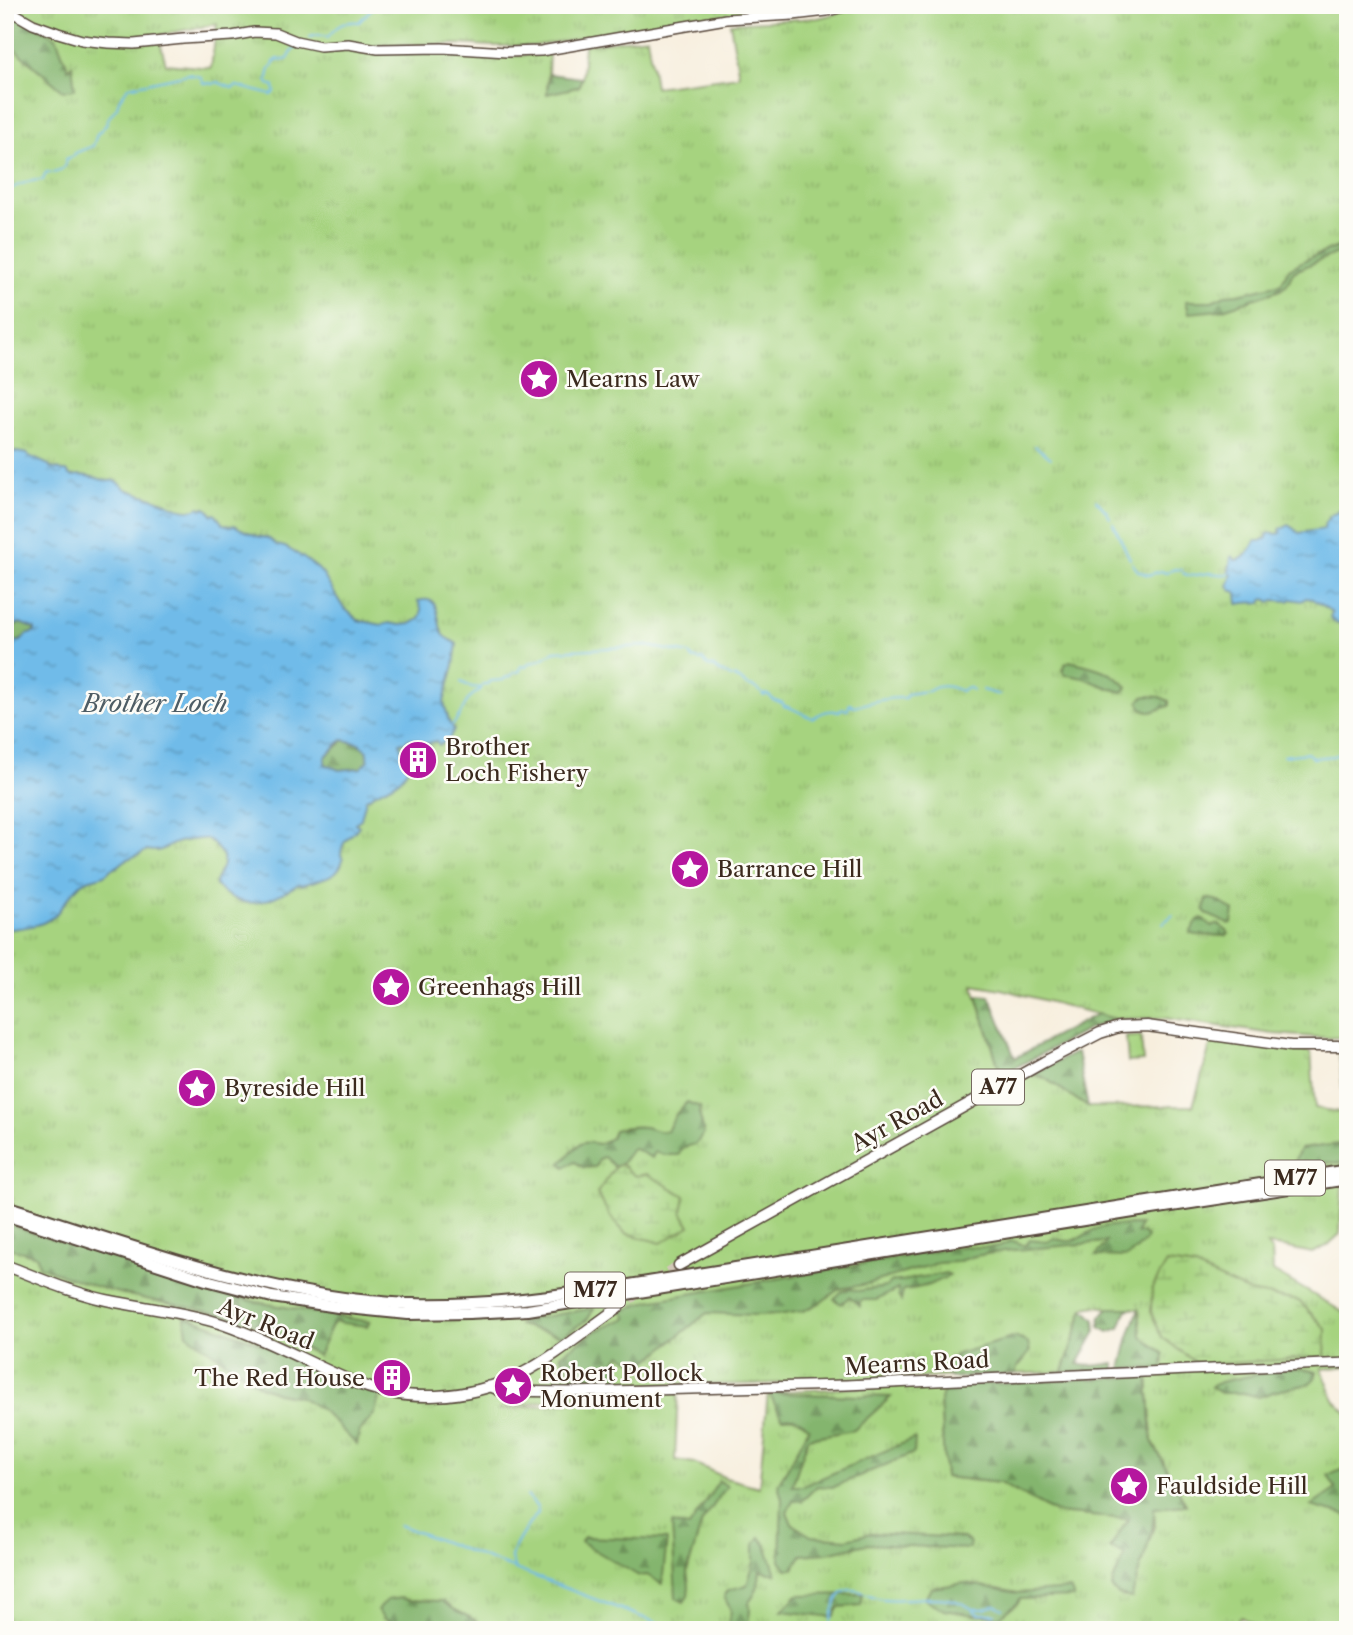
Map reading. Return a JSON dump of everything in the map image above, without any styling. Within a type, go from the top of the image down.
[{"type":"highway","name":"M77","points":[[5,1206],[212,1271],[272,1286],[337,1298],[410,1304],[470,1304],[530,1300],[623,1286],[1348,1170]]},
{"type":"highway","name":"M77","points":[[5,1215],[206,1280],[272,1297],[408,1314],[469,1313],[528,1310],[1348,1179]]},
{"type":"main road","points":[[5,8],[33,24],[58,33],[82,40],[108,43],[134,44],[232,37],[254,32],[276,33],[320,46],[348,44],[378,49],[442,48],[507,52],[541,51],[726,19],[793,15],[852,5]]},
{"type":"main road","name":"Ayr Road","points":[[679,1265],[1100,1032],[1119,1027],[1147,1026],[1291,1046],[1348,1046]]},
{"type":"main road","name":"Ayr Road","points":[[5,1265],[91,1296],[194,1316],[226,1326],[353,1382],[380,1391],[412,1395],[443,1396],[470,1392],[521,1374],[618,1308]]},
{"type":"main road","name":"Mearns Road","points":[[489,1386],[500,1391],[570,1392],[846,1385],[1348,1363]]},
{"type":"green space","points":[[5,5],[826,5],[714,16],[533,46],[375,45],[505,57],[549,53],[547,93],[578,87],[582,78],[584,45],[647,37],[655,87],[739,76],[730,23],[818,18],[872,5],[1348,5],[1348,1037],[1273,1034],[1164,1018],[1115,1019],[973,984],[1005,1088],[1031,1074],[1043,1077],[1088,1107],[1193,1106],[1212,1040],[1311,1052],[1315,1108],[1345,1113],[1339,1052],[1348,1051],[1348,1163],[1343,1164],[1340,1234],[1327,1246],[1312,1253],[1267,1245],[1272,1251],[1273,1271],[1348,1315],[1348,1366],[1322,1369],[1334,1400],[1348,1414],[1348,1468],[1329,1475],[1336,1489],[1312,1506],[1348,1516],[1348,1630],[1264,1630],[1241,1617],[1235,1622],[1250,1630],[5,1630]],"holes":[[[217,24],[211,68],[166,64],[158,35]],[[1097,1306],[1139,1309],[1148,1376],[1152,1441],[1186,1505],[1154,1508],[1155,1524],[1145,1551],[1129,1519],[1056,1513],[1000,1483],[945,1477],[940,1399],[947,1386],[768,1392],[759,1487],[726,1478],[694,1463],[675,1460],[678,1391],[497,1410],[559,1398],[655,1385],[757,1384],[1063,1372],[1084,1308]]]},
{"type":"green space","points":[[5,10],[56,37],[68,69],[72,65],[75,89],[63,91],[5,41]]},
{"type":"green space","points":[[549,74],[582,78],[578,87],[547,94]]},
{"type":"green space","points":[[1348,243],[1348,248],[1293,272],[1287,285],[1280,290],[1220,310],[1189,313],[1186,301],[1212,301],[1225,295],[1281,284],[1289,269]]},
{"type":"green space","points":[[21,623],[35,629],[15,642],[8,638],[9,632]]},
{"type":"green space","points":[[1070,661],[1108,673],[1127,687],[1123,692],[1065,675],[1062,670]]},
{"type":"green space","points":[[1148,696],[1169,701],[1169,706],[1152,712],[1141,708],[1139,701]]},
{"type":"green space","points":[[341,740],[359,743],[367,751],[368,761],[361,768],[339,770],[325,764],[325,757]]},
{"type":"green space","points":[[1207,898],[1234,911],[1232,923],[1206,914],[1204,910]]},
{"type":"green space","points":[[1202,918],[1211,926],[1218,924],[1229,934],[1225,936],[1190,933]]},
{"type":"green space","points":[[977,995],[990,996],[1015,1058],[1097,1014],[1115,1019],[1089,1029],[1001,1075]]},
{"type":"green space","points":[[1141,1036],[1143,1061],[1128,1062],[1126,1037]]},
{"type":"green space","points":[[1077,1052],[1088,1107],[1043,1077],[1032,1074]]},
{"type":"green space","points":[[687,1102],[700,1107],[704,1133],[696,1144],[683,1149],[679,1155],[655,1152],[652,1158],[633,1148],[621,1164],[615,1167],[604,1157],[600,1158],[595,1167],[584,1168],[575,1162],[565,1167],[561,1163],[581,1144],[599,1144],[611,1138],[614,1130],[636,1127],[667,1131],[676,1114]]},
{"type":"green space","points":[[1348,1143],[1348,1163],[1294,1162],[1300,1149]]},
{"type":"green space","points":[[621,1164],[635,1176],[647,1174],[685,1196],[682,1212],[690,1226],[661,1243],[625,1233],[610,1216],[597,1193],[615,1167]]},
{"type":"green space","points":[[5,1223],[208,1289],[256,1302],[370,1322],[367,1326],[335,1322],[318,1356],[280,1334],[256,1324],[105,1290],[39,1266],[37,1256],[5,1247]]},
{"type":"green space","points":[[1140,1225],[1137,1233],[1142,1233],[1147,1237],[1146,1240],[1127,1257],[1096,1256],[1106,1242],[1004,1251],[956,1262],[938,1263],[863,1285],[839,1289],[803,1311],[755,1315],[707,1313],[641,1366],[621,1354],[613,1364],[623,1381],[579,1385],[560,1355],[596,1331],[627,1318],[622,1311],[649,1301],[965,1246],[994,1247],[1010,1241],[1025,1246],[1030,1240],[1047,1242],[1054,1238],[1072,1241],[1100,1228]]},
{"type":"green space","points":[[1167,1263],[1195,1267],[1249,1292],[1299,1301],[1326,1329],[1325,1357],[1199,1365],[1162,1337],[1151,1312],[1152,1288]]},
{"type":"green space","points":[[946,1273],[949,1275],[933,1284],[903,1290],[901,1301],[898,1289],[876,1300],[860,1300],[860,1306],[849,1297],[841,1304],[834,1299],[841,1292],[850,1289],[857,1291],[886,1287],[892,1281]]},
{"type":"green space","points":[[594,1308],[588,1319],[562,1336],[519,1325],[521,1321]]},
{"type":"green space","points":[[1109,1308],[1131,1308],[1126,1311],[1120,1328],[1108,1332],[1100,1327],[1100,1317]]},
{"type":"green space","points":[[1139,1308],[1141,1336],[1164,1354],[1163,1368],[1121,1369]]},
{"type":"green space","points":[[1084,1309],[1095,1320],[1096,1331],[1078,1364],[1115,1364],[1115,1371],[1063,1372]]},
{"type":"green space","points":[[185,1316],[255,1341],[380,1394],[375,1413],[359,1432],[357,1445],[323,1411],[300,1397],[262,1387],[187,1334]]},
{"type":"green space","points":[[1015,1337],[1028,1343],[1030,1352],[1015,1374],[950,1378],[945,1372],[945,1364],[957,1354]]},
{"type":"green space","points":[[1283,1369],[1317,1372],[1309,1384],[1259,1397],[1244,1393],[1221,1393],[1211,1387],[1220,1382]]},
{"type":"green space","points":[[1148,1376],[1152,1441],[1186,1505],[1154,1508],[1152,1531],[1132,1598],[1118,1595],[1112,1589],[1125,1555],[1110,1548],[1128,1519],[1056,1513],[1000,1483],[945,1477],[940,1399],[947,1386]]},
{"type":"green space","points":[[769,1393],[891,1397],[854,1430],[808,1438],[792,1486],[803,1486],[915,1438],[914,1453],[833,1487],[817,1486],[802,1501],[793,1501],[787,1512],[792,1524],[811,1536],[847,1539],[871,1533],[964,1538],[970,1543],[968,1549],[867,1544],[827,1553],[801,1555],[793,1569],[786,1569],[780,1561],[782,1499],[778,1484],[809,1428],[797,1419],[782,1418]]},
{"type":"green space","points":[[1348,1468],[1348,1516],[1311,1506],[1336,1489],[1328,1475]]},
{"type":"green space","points":[[719,1481],[727,1486],[702,1522],[687,1572],[688,1596],[684,1602],[676,1598],[672,1524],[689,1527]]},
{"type":"green space","points":[[584,1537],[667,1540],[662,1584],[647,1575],[639,1576],[581,1542]]},
{"type":"green space","points":[[760,1537],[766,1545],[776,1574],[760,1571],[757,1588],[749,1602],[747,1630],[734,1630],[728,1628],[731,1610],[724,1597],[728,1590],[747,1585],[754,1562],[754,1545]]},
{"type":"green space","points":[[965,1583],[1018,1593],[1070,1589],[1074,1597],[1020,1599],[1000,1617],[944,1610],[925,1599],[931,1588]]},
{"type":"green space","points":[[863,1594],[861,1605],[839,1607],[833,1617],[782,1611],[797,1595]]},
{"type":"green space","points":[[401,1598],[442,1601],[488,1630],[438,1630],[428,1626],[397,1624],[388,1621],[377,1610],[387,1600]]},
{"type":"water","name":"Brother Loch","points":[[5,450],[28,454],[51,468],[67,471],[72,476],[117,482],[128,490],[182,509],[204,507],[212,515],[215,514],[223,524],[235,525],[257,536],[268,538],[301,556],[322,573],[343,607],[358,620],[382,625],[410,624],[419,619],[421,614],[418,601],[431,601],[437,610],[443,634],[457,644],[444,702],[449,722],[454,729],[448,741],[439,745],[436,741],[429,743],[430,745],[413,739],[400,743],[402,751],[411,759],[406,761],[410,763],[406,771],[397,781],[366,799],[361,819],[355,823],[359,826],[343,845],[341,865],[333,874],[321,880],[299,884],[267,900],[247,903],[236,900],[215,885],[223,865],[223,856],[211,842],[205,839],[175,843],[161,850],[147,850],[104,875],[82,883],[46,922],[5,930],[5,690],[8,679],[5,675]],"holes":[[[20,623],[35,629],[35,632],[15,642],[8,638],[9,633]],[[342,740],[359,743],[367,751],[368,761],[361,768],[339,770],[325,764],[325,757]]]},
{"type":"water","points":[[1348,507],[1348,632],[1330,617],[1332,612],[1312,599],[1271,602],[1266,599],[1262,603],[1238,604],[1237,594],[1228,586],[1232,575],[1229,571],[1231,557],[1235,560],[1242,558],[1256,541],[1267,538],[1267,534],[1281,533],[1280,530],[1289,525],[1299,533],[1324,529],[1328,518]]},
{"type":"waterway","points":[[310,37],[328,37],[341,25],[359,22],[375,5]]},
{"type":"waterway","points":[[5,225],[9,191],[23,183],[43,180],[47,172],[54,173],[63,168],[66,159],[93,146],[97,134],[106,125],[128,87],[188,74],[201,77],[203,83],[217,82],[232,88],[237,86],[272,95],[275,92],[274,86],[267,81],[270,69],[274,62],[288,59],[293,50],[300,46]]},
{"type":"waterway","points":[[1035,446],[1051,458]]},
{"type":"waterway","points":[[1096,500],[1110,518]]},
{"type":"waterway","points":[[1113,523],[1130,559]]},
{"type":"waterway","points":[[1132,563],[1138,571],[1148,575],[1182,570]]},
{"type":"waterway","points":[[1183,573],[1189,576],[1210,573],[1227,575],[1230,572]]},
{"type":"waterway","points":[[461,682],[481,688],[483,684],[511,676],[520,671],[521,666],[526,667],[554,651],[647,646],[690,654],[692,658],[702,659],[708,666],[741,680],[764,696],[766,694],[784,706],[813,718],[828,711],[838,712],[843,708],[846,710],[850,703],[854,707],[886,699],[905,698],[907,694],[941,687],[961,691],[967,687],[973,690]]},
{"type":"waterway","points":[[452,725],[469,698],[481,689]]},
{"type":"waterway","points":[[982,690],[1000,695]]},
{"type":"waterway","points":[[1283,756],[1307,753],[1313,758],[1334,756],[1348,748]]},
{"type":"waterway","points":[[1163,923],[1173,915]]},
{"type":"waterway","points":[[516,1569],[511,1559],[512,1554],[538,1513],[537,1507],[527,1496]]},
{"type":"waterway","points":[[399,1525],[660,1624]]},
{"type":"waterway","points":[[831,1620],[839,1596],[850,1590],[883,1599],[945,1599],[957,1601],[978,1614],[995,1614]]},
{"type":"waterway","points":[[974,1609],[996,1605],[1003,1609]]},
{"type":"waterway","points":[[828,1630],[830,1623]]},
{"type":"waterway","points":[[670,1626],[690,1630]]},
{"type":"tunnel","points":[[656,1281],[679,1265]]},
{"type":"tunnel","points":[[618,1308],[641,1291]]},
{"type":"place","name":"Mearns Law","points":[[539,379]]},
{"type":"place","name":"Brother Loch Fishery","points":[[418,760]]},
{"type":"place","name":"Barrance Hill","points":[[690,869]]},
{"type":"place","name":"Greenhags Hill","points":[[391,987]]},
{"type":"place","name":"Byreside Hill","points":[[197,1088]]},
{"type":"place","name":"The Red House","points":[[392,1378]]},
{"type":"place","name":"Robert Pollock Monument","points":[[513,1386]]},
{"type":"place","name":"Fauldside Hill","points":[[1129,1486]]}]
